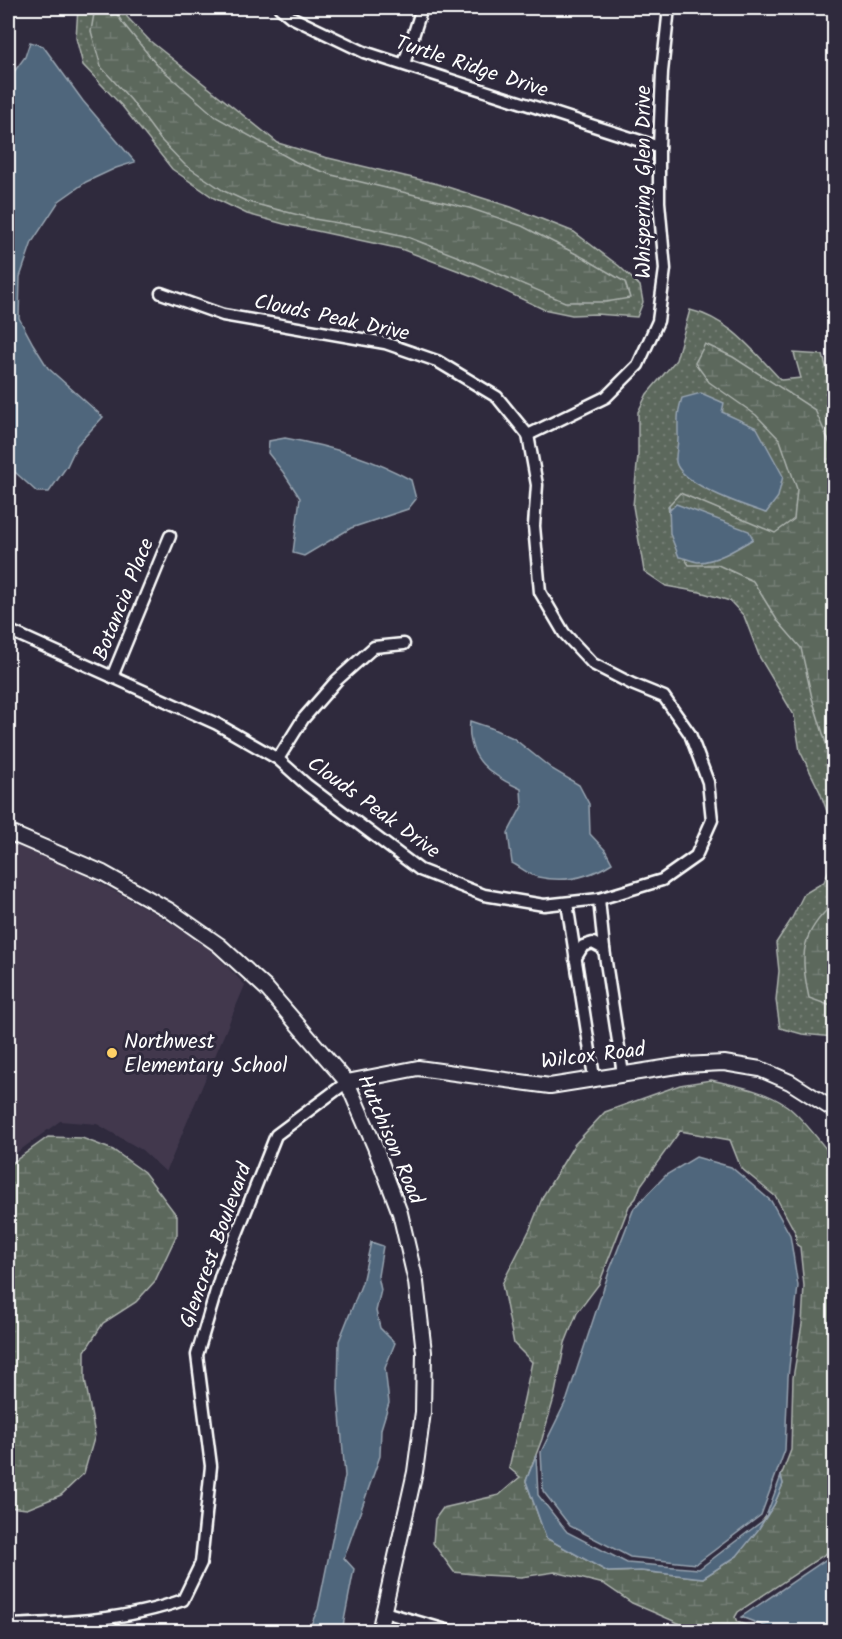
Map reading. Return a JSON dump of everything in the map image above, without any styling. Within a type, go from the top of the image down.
[{"type":"street","name":"Turtle Ridge Drive","points":[[280,8],[291,16],[364,52],[659,147]]},
{"type":"street","points":[[404,64],[422,8]]},
{"type":"street","name":"Whispering Glen Drive","points":[[528,435],[606,397],[638,365],[658,321],[665,269],[659,202],[659,147],[662,72],[669,8]]},
{"type":"street","name":"Clouds Peak Drive","points":[[8,630],[217,724],[278,759],[307,785],[420,870],[484,895],[544,906],[599,899],[662,880],[696,855],[712,819],[708,782],[690,734],[664,697],[632,684],[594,664],[564,633],[540,592],[534,526],[537,485],[528,435],[497,397],[437,361],[385,343],[223,315],[161,293]]},
{"type":"street","name":"Botancia Place","points":[[112,677],[170,536]]},
{"type":"street","points":[[278,759],[303,719],[337,680],[374,647],[404,644]]},
{"type":"street","name":"Hutchison Road","points":[[8,832],[103,873],[169,910],[219,945],[267,989],[347,1082],[375,1146],[400,1213],[416,1281],[424,1352],[423,1412],[415,1472],[379,1632]]},
{"type":"street","points":[[599,899],[604,949],[623,1074]]},
{"type":"street","points":[[567,903],[594,1077]]},
{"type":"street","points":[[575,959],[583,946],[593,944],[604,949]]},
{"type":"street","name":"Wilcox Road","points":[[347,1082],[418,1068],[550,1086],[594,1077],[683,1065],[724,1063],[760,1069],[790,1082],[834,1110]]},
{"type":"street","name":"Glencrest Boulevard","points":[[8,1625],[72,1623],[162,1607],[183,1600],[201,1563],[211,1466],[197,1354],[221,1274],[276,1135],[347,1082]]},
{"type":"street","points":[[384,1612],[453,1632]]},
{"type":"shaded area","name":"Northwest Elementary School","points":[[8,841],[83,874],[151,911],[205,944],[245,985],[166,1172],[142,1150],[97,1124],[60,1121],[8,1159]]},
{"type":"green space","points":[[78,8],[125,8],[127,17],[150,41],[278,143],[324,157],[438,184],[511,207],[574,232],[619,266],[640,286],[643,302],[637,317],[572,315],[543,309],[475,277],[401,249],[247,214],[214,198],[172,169],[122,106],[83,65],[76,38]]},
{"type":"green space","points":[[95,8],[113,8],[156,64],[216,117],[296,162],[332,175],[469,208],[522,226],[625,282],[630,298],[606,302],[565,302],[405,236],[314,219],[248,202],[224,191],[185,165],[160,139],[131,100],[101,67],[91,31]]},
{"type":"green space","points":[[690,310],[704,314],[729,329],[751,348],[781,380],[801,378],[794,353],[823,355],[834,397],[834,855],[832,825],[820,792],[800,751],[794,715],[760,658],[744,616],[730,601],[700,592],[666,586],[644,571],[633,506],[638,455],[638,412],[647,394],[676,360]]},
{"type":"green space","points":[[705,344],[733,357],[815,410],[834,453],[834,769],[812,698],[801,648],[777,620],[753,581],[718,565],[689,565],[674,542],[668,506],[680,493],[775,533],[794,519],[797,489],[780,440],[756,415],[709,382],[695,363]]},
{"type":"green space","points":[[834,857],[834,1037],[802,1034],[780,1028],[776,1000],[779,971],[776,943],[804,894],[824,882]]},
{"type":"green space","points":[[834,903],[834,1007],[809,998],[804,957],[805,946],[814,925]]},
{"type":"green space","points":[[711,1080],[769,1096],[794,1112],[834,1159],[834,1548],[738,1612],[735,1617],[737,1622],[759,1630],[756,1632],[699,1632],[632,1603],[604,1584],[555,1572],[521,1577],[454,1572],[433,1543],[435,1519],[443,1508],[499,1495],[520,1477],[509,1468],[532,1362],[514,1344],[502,1284],[530,1229],[543,1196],[574,1145],[605,1112],[680,1085]],"holes":[[[680,1131],[730,1140],[741,1168],[776,1197],[795,1232],[797,1245],[800,1247],[804,1286],[802,1324],[793,1378],[791,1450],[781,1476],[783,1484],[774,1505],[737,1556],[703,1578],[641,1571],[608,1572],[546,1538],[526,1481],[554,1398],[565,1343],[577,1313],[599,1284],[629,1206],[636,1198],[641,1185]]]},
{"type":"green space","points":[[48,1137],[82,1138],[113,1150],[144,1172],[177,1216],[177,1234],[155,1281],[136,1302],[103,1323],[85,1351],[85,1379],[95,1435],[84,1473],[61,1495],[27,1509],[8,1507],[8,1166]]},
{"type":"water","points":[[30,42],[43,46],[83,101],[135,162],[86,182],[59,201],[32,242],[20,277],[19,318],[33,344],[48,368],[103,417],[77,445],[67,466],[49,492],[37,492],[8,468],[8,80],[25,57]]},
{"type":"water","points":[[701,393],[724,403],[722,412],[757,428],[783,476],[778,497],[766,513],[715,494],[680,471],[676,459],[680,403],[682,398]]},
{"type":"water","points":[[285,438],[350,454],[381,465],[411,480],[416,499],[408,509],[351,528],[304,556],[293,553],[300,498],[268,453],[269,441]]},
{"type":"water","points":[[676,504],[749,531],[753,539],[712,560],[698,562],[679,557],[670,534],[669,505],[670,510]]},
{"type":"water","points":[[470,721],[513,738],[552,769],[579,785],[589,804],[590,834],[605,850],[612,863],[577,878],[548,879],[528,873],[512,863],[508,833],[522,806],[521,789],[499,778],[476,756],[472,746]]},
{"type":"water","points":[[696,1157],[731,1167],[771,1201],[790,1235],[798,1286],[788,1377],[785,1450],[761,1515],[696,1564],[630,1557],[570,1526],[543,1491],[541,1452],[567,1399],[609,1272],[634,1208],[666,1175]]},
{"type":"water","points":[[371,1242],[383,1246],[378,1276],[381,1290],[376,1311],[380,1328],[395,1343],[385,1368],[389,1403],[381,1429],[380,1456],[344,1558],[354,1569],[342,1631],[308,1631],[318,1609],[345,1476],[338,1390],[339,1341],[362,1283]]},
{"type":"water","points":[[536,1455],[538,1495],[567,1532],[627,1563],[699,1569],[765,1519],[781,1476],[783,1484],[774,1505],[758,1530],[737,1556],[703,1578],[641,1571],[608,1572],[546,1538],[526,1481]]},
{"type":"water","points":[[834,1554],[834,1631],[778,1631],[741,1617]]},
{"type":"place","name":"Northwest Elementary School","points":[[112,1053]]}]
